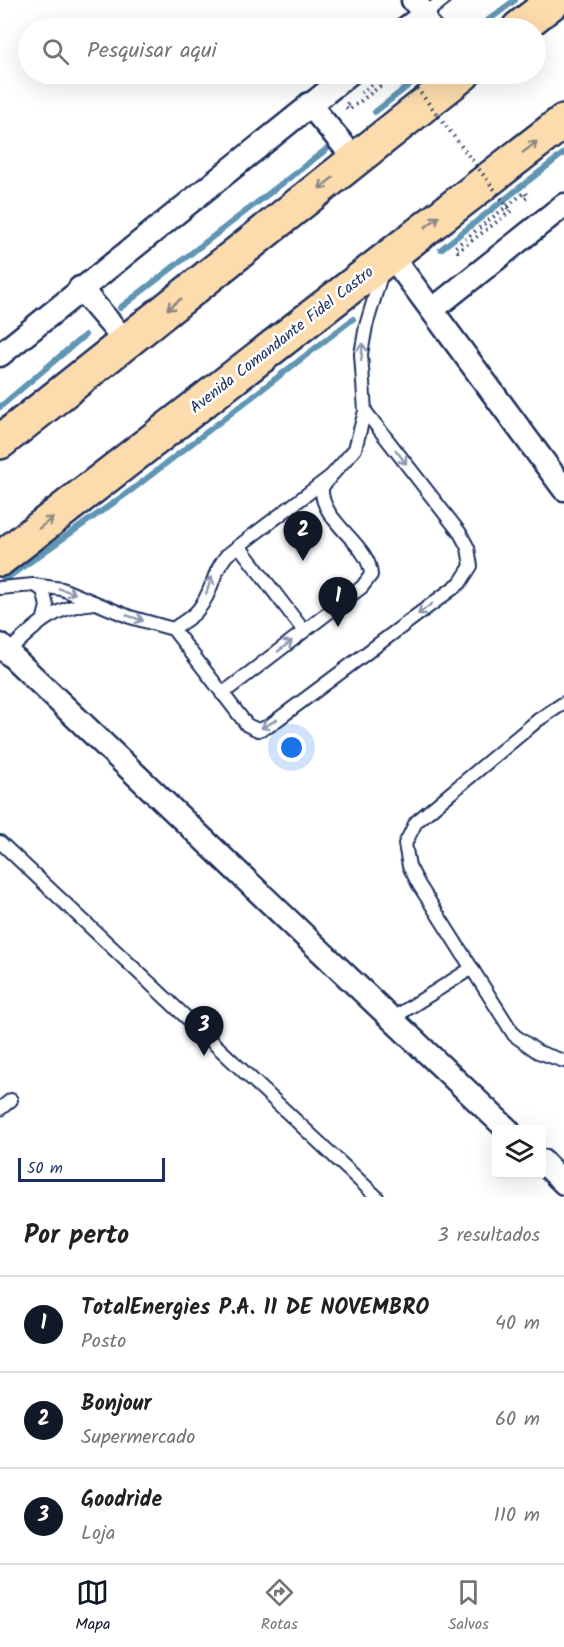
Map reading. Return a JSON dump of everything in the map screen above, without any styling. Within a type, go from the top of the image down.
[{"type":"highway","points":[[532,18],[555,0]]},
{"type":"highway","points":[[0,442],[451,84]]},
{"type":"highway","name":"Avenida Comandante Fidel Castro","points":[[0,559],[564,121]]},
{"type":"street","points":[[0,355],[80,288],[336,84]]},
{"type":"street","points":[[309,104],[356,160]]},
{"type":"street","points":[[432,310],[564,205]]},
{"type":"street","points":[[388,256],[432,310],[564,489]]},
{"type":"street","points":[[80,288],[126,342]]},
{"type":"street","points":[[2,652],[393,1018],[503,1125]]},
{"type":"street","points":[[546,1165],[564,1183]]},
{"type":"lane","points":[[425,14],[443,0]]},
{"type":"lane","points":[[222,694],[362,587],[371,575],[367,562],[324,504],[322,487],[355,449],[365,411],[361,354],[366,326],[388,256]]},
{"type":"lane","points":[[0,588],[33,585],[62,589],[130,616],[173,629],[247,725],[258,730],[269,726],[460,583],[471,566],[468,548],[459,533],[365,411]]},
{"type":"lane","points":[[173,629],[197,611],[218,565],[239,546],[331,476]]},
{"type":"lane","points":[[239,546],[304,631]]},
{"type":"lane","points":[[33,585],[43,590],[46,596],[44,618]]},
{"type":"lane","points":[[2,652],[44,618],[72,606],[99,603]]},
{"type":"lane","points":[[564,703],[538,720],[434,806],[417,822],[405,844],[409,866],[414,876],[514,1035],[538,1052],[564,1061]]},
{"type":"lane","points":[[0,842],[377,1197]]},
{"type":"lane","points":[[393,1018],[472,968]]},
{"type":"lane","points":[[0,1109],[11,1100]]},
{"type":"path","points":[[374,84],[345,106],[349,110],[383,84]]},
{"type":"path","points":[[414,84],[507,206],[511,211],[458,251],[455,247],[507,206],[525,192],[528,197],[522,201]]},
{"type":"waterway","points":[[491,18],[515,0]]},
{"type":"waterway","points":[[375,112],[410,84]]},
{"type":"waterway","points":[[120,308],[332,145]]},
{"type":"waterway","points":[[441,249],[564,153]]},
{"type":"waterway","points":[[0,583],[133,489],[353,319]]},
{"type":"waterway","points":[[0,407],[85,335]]},
{"type":"place","name":"Bonjour","points":[[303,561]]},
{"type":"place","name":"TotalEnergies P.A. 11 DE NOVEMBRO","points":[[338,627]]},
{"type":"place","name":"Goodride","points":[[204,1056]]}]
